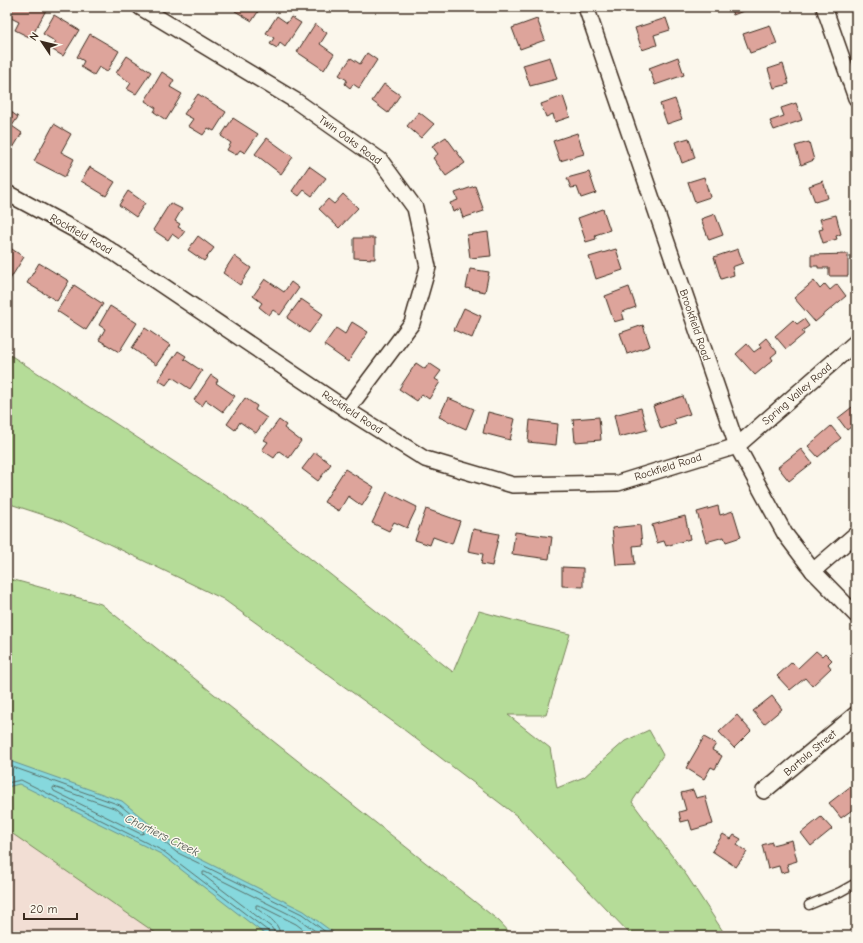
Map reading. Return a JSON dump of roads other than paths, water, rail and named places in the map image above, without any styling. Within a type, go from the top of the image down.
[{"type":"street","name":"Twin Oaks Road","points":[[140,7],[296,101],[380,160],[415,208],[428,266],[412,323],[347,410]]},
{"type":"street","name":"Brookfield Road","points":[[586,7],[737,446],[785,534],[813,571],[856,616]]},
{"type":"street","points":[[824,7],[856,98]]},
{"type":"street","name":"Rockfield Road","points":[[7,193],[101,244],[347,410],[425,459],[513,485],[618,483],[737,446]]},
{"type":"street","name":"Spring Valley Road","points":[[737,446],[856,342]]},
{"type":"street","points":[[813,571],[856,534]]},
{"type":"street","name":"Bartola Street","points":[[764,791],[856,714]]},
{"type":"lane","points":[[809,905],[840,892],[856,883]]},
{"type":"water","name":"Chartiers Creek","points":[[7,760],[122,801],[178,848],[304,911],[338,936],[267,936],[161,854],[19,784],[7,787]]}]
